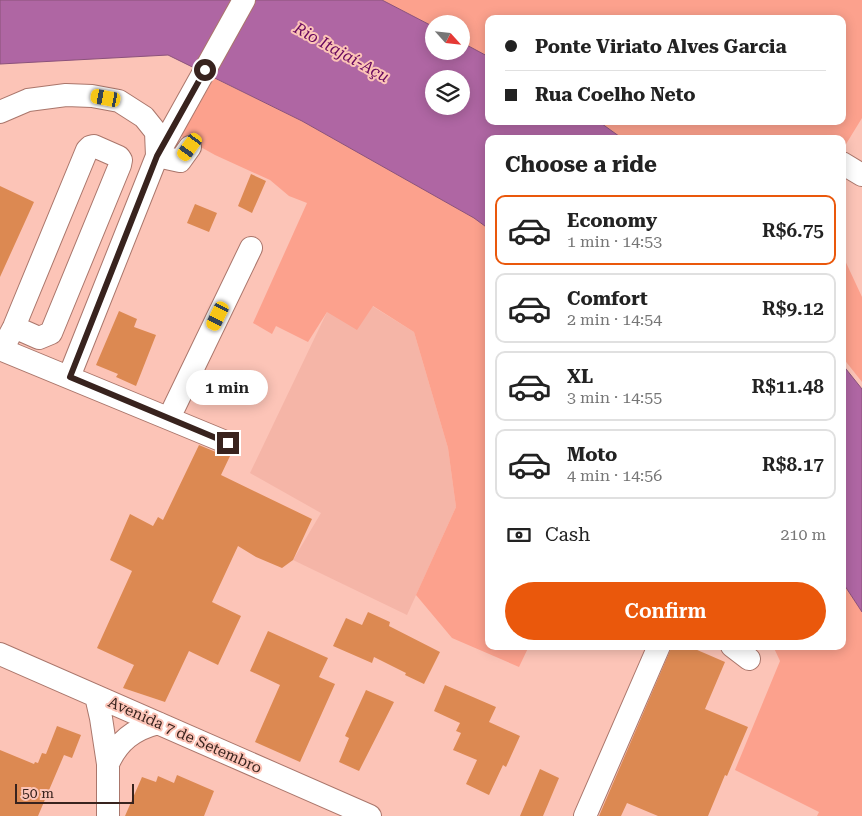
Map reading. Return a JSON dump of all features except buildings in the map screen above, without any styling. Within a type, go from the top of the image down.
[{"type":"street","points":[[70,377],[157,156],[244,0]]},
{"type":"street","points":[[0,112],[28,100],[66,95],[92,96],[120,101],[144,117],[156,132],[157,156]]},
{"type":"street","points":[[14,327],[39,338],[51,333],[120,165],[120,157],[94,146],[87,150],[14,327],[1,350],[228,443]]},
{"type":"street","points":[[157,156],[180,161],[190,147]]},
{"type":"street","points":[[846,165],[862,175]]},
{"type":"street","points":[[169,418],[251,248]]},
{"type":"street","points":[[585,816],[657,650]]},
{"type":"street","name":"Avenida 7 de Setembro","points":[[0,654],[370,816]]},
{"type":"street","points":[[96,696],[108,764],[108,816]]},
{"type":"street","points":[[108,764],[117,747],[132,733],[144,726],[158,723]]},
{"type":"shaded area","points":[[382,0],[862,0],[862,118],[846,144],[846,135],[617,135],[604,125],[846,125],[846,15],[485,15],[485,55],[470,47],[470,15],[425,15],[425,22]]},
{"type":"shaded area","points":[[214,78],[302,121],[474,218],[485,226],[485,650],[527,650],[519,667],[452,638],[416,595],[456,507],[448,448],[414,332],[373,306],[357,330],[327,312],[308,342],[276,326],[272,334],[253,323],[307,203],[289,196],[270,180],[215,155],[181,136]]},
{"type":"shaded area","points":[[846,263],[862,297],[862,382],[846,362]]},
{"type":"shaded area","points":[[372,306],[414,332],[448,448],[456,507],[407,615],[293,560],[321,513],[250,473],[327,312]]},
{"type":"shaded area","points":[[846,588],[862,612],[862,816],[817,816],[819,812],[735,770],[780,661],[775,650],[846,650]]},
{"type":"water","name":"Rio Itajaí-Açu","points":[[0,0],[382,0],[425,22],[425,60],[470,60],[470,47],[485,55],[485,125],[604,125],[617,135],[485,135],[485,226],[474,218],[302,121],[168,55],[0,64]]},
{"type":"water","points":[[846,369],[862,389],[862,612],[846,588]]},
{"type":"route","points":[[205,70],[157,156],[70,377],[228,443]]}]
